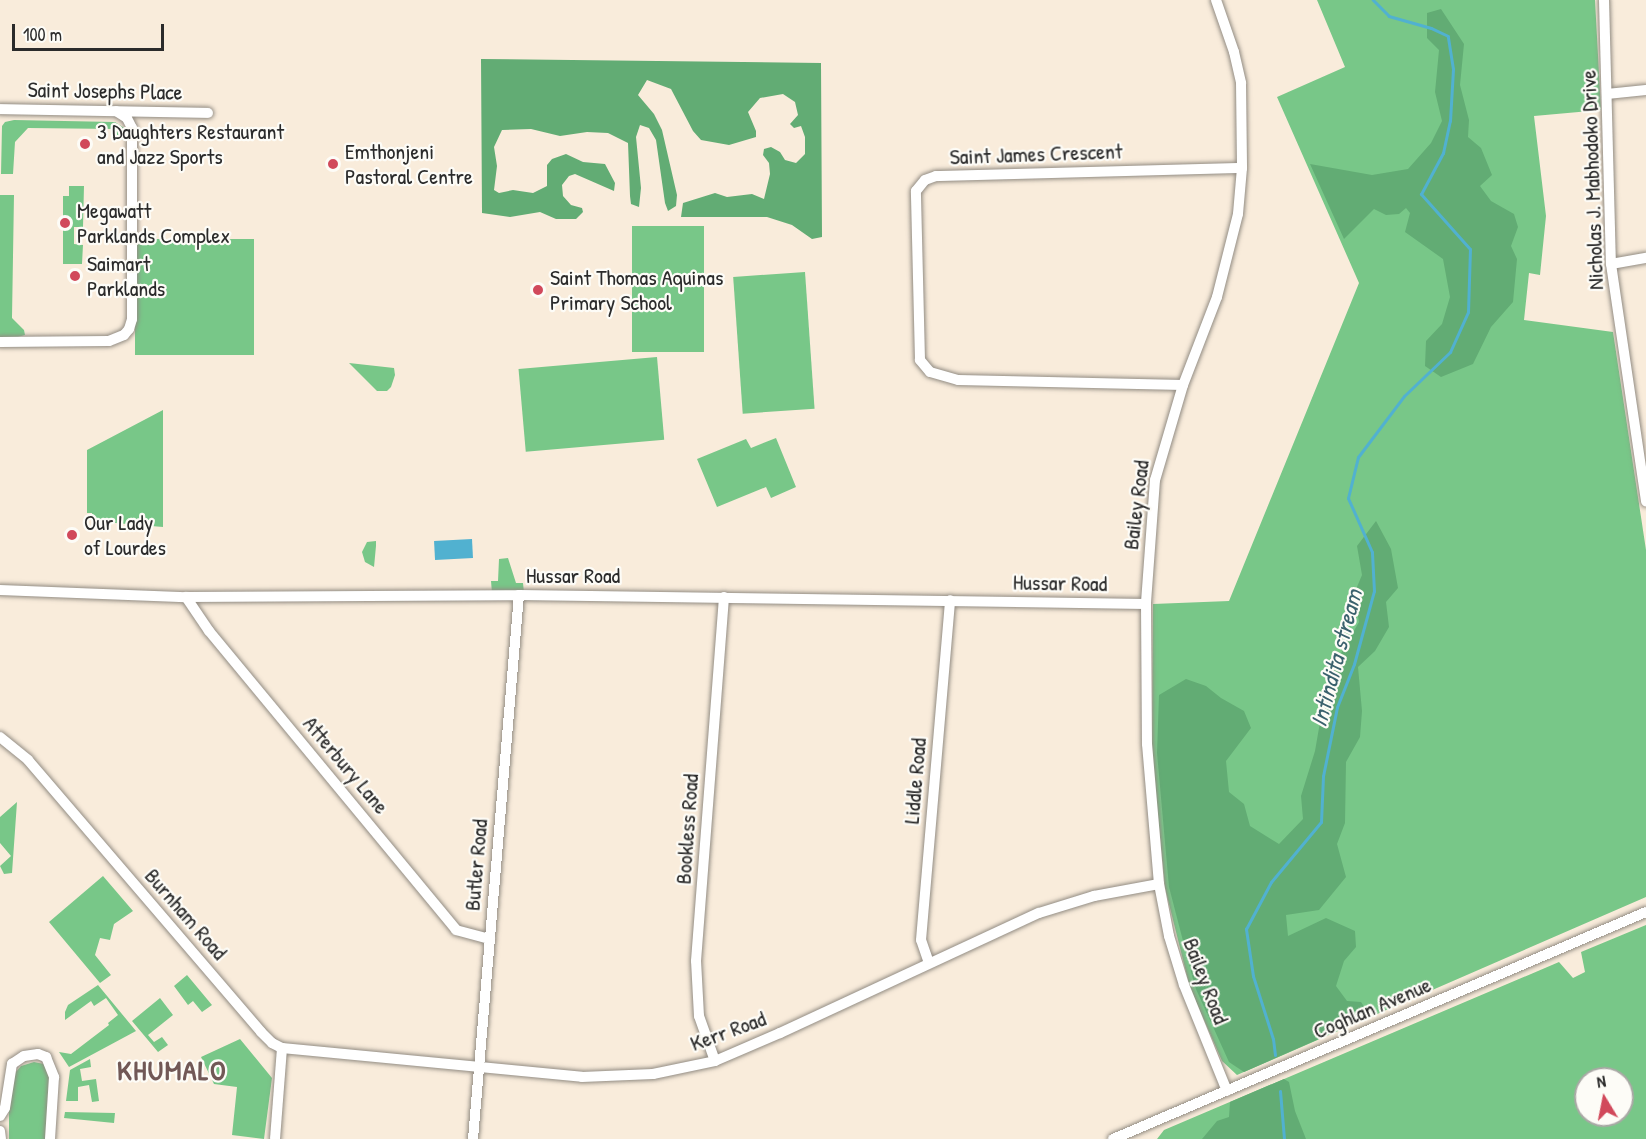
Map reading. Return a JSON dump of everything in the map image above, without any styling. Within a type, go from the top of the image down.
[{"type":"street","name":"Bailey Road","points":[[1216,0],[1234,52],[1241,83],[1242,168],[1232,244],[1207,327],[1184,385],[1155,480],[1146,604],[1147,744],[1159,884],[1176,963],[1227,1091]]},
{"type":"street","name":"Nicholas J. Mabhodoko Drive","points":[[1604,0],[1611,264],[1646,501]]},
{"type":"street","points":[[1607,93],[1646,90]]},
{"type":"street","name":"Saint Josephs Place","points":[[0,109],[208,113]]},
{"type":"street","points":[[0,342],[109,341],[124,336],[129,328],[132,319],[132,128],[127,118],[116,111]]},
{"type":"street","name":"Saint James Crescent","points":[[1184,385],[958,380],[930,372],[920,360],[916,191],[925,180],[936,176],[1242,168]]},
{"type":"street","points":[[1611,264],[1646,258]]},
{"type":"street","name":"Hussar Road","points":[[0,590],[186,597],[519,595],[1146,604]]},
{"type":"street","name":"Butler Road","points":[[473,1139],[519,595]]},
{"type":"street","name":"Atterbury Lane","points":[[186,597],[209,631],[456,930],[490,939]]},
{"type":"street","name":"Bookless Road","points":[[715,1061],[699,1016],[696,961],[724,597]]},
{"type":"street","name":"Liddle Road","points":[[929,963],[921,940],[950,600]]},
{"type":"street","name":"Burnham Road","points":[[0,737],[28,760],[261,1032],[282,1048]]},
{"type":"street","name":"Kerr Road","points":[[282,1048],[582,1077],[653,1074],[715,1061],[1064,904],[1159,884]]},
{"type":"street","name":"Coghlan Avenue","points":[[1113,1139],[1646,912]]},
{"type":"street","points":[[275,1139],[282,1048]]},
{"type":"street","points":[[0,1116],[5,1108],[12,1064],[24,1056],[38,1054],[46,1057],[54,1077],[50,1139]]},
{"type":"street","points":[[1138,1128],[1143,1139]]},
{"type":"street","points":[[0,1131],[1,1139]]},
{"type":"green space","points":[[1317,0],[1595,0],[1601,110],[1534,116],[1546,216],[1540,275],[1529,273],[1524,320],[1613,332],[1646,550],[1646,897],[1237,1075],[1222,1061],[1190,988],[1165,888],[1152,756],[1153,604],[1229,601],[1359,283],[1277,97],[1345,67]]},
{"type":"green space","points":[[1441,9],[1464,44],[1460,85],[1469,120],[1468,137],[1481,148],[1492,175],[1480,186],[1491,201],[1514,214],[1518,227],[1511,246],[1517,259],[1513,302],[1491,327],[1473,364],[1441,377],[1425,366],[1426,341],[1442,324],[1450,297],[1443,259],[1405,232],[1410,213],[1406,208],[1399,214],[1386,215],[1374,209],[1344,239],[1310,164],[1372,175],[1408,169],[1431,143],[1442,121],[1435,92],[1439,50],[1427,38],[1427,13]]},
{"type":"green space","points":[[481,59],[821,63],[822,237],[812,239],[792,225],[767,217],[681,217],[683,203],[715,193],[727,197],[752,194],[764,199],[770,174],[769,163],[763,155],[764,149],[771,147],[780,152],[785,160],[796,163],[805,154],[805,137],[801,126],[794,128],[790,124],[798,115],[795,102],[783,94],[760,98],[748,112],[756,131],[756,137],[729,145],[701,140],[693,131],[671,89],[647,80],[638,95],[654,114],[662,130],[677,195],[676,206],[668,211],[656,140],[649,128],[640,125],[636,137],[641,188],[639,207],[631,204],[628,143],[608,133],[587,132],[560,136],[531,129],[502,130],[494,147],[497,166],[494,190],[499,193],[513,190],[533,193],[547,186],[547,165],[552,159],[566,154],[583,162],[605,164],[615,183],[614,191],[575,174],[569,176],[562,185],[563,196],[571,205],[582,208],[583,212],[576,219],[556,219],[540,212],[510,217],[482,213]]},
{"type":"green space","points":[[14,120],[115,122],[126,129],[127,140],[116,140],[116,129],[28,128],[15,142],[13,174],[1,174],[2,126],[5,122]]},
{"type":"green space","points":[[69,186],[84,186],[83,227],[74,227],[74,244],[83,245],[82,264],[63,264],[63,196],[69,196]]},
{"type":"green space","points":[[0,195],[14,195],[12,318],[24,330],[25,335],[18,337],[0,337]]},
{"type":"green space","points":[[632,226],[704,226],[704,352],[632,352]]},
{"type":"green space","points":[[135,239],[254,239],[254,355],[135,355]]},
{"type":"green space","points":[[805,272],[815,409],[743,414],[733,277]]},
{"type":"green space","points":[[657,357],[664,440],[526,452],[519,369]]},
{"type":"green space","points":[[349,363],[394,368],[395,375],[391,387],[387,391],[377,391]]},
{"type":"green space","points":[[163,410],[163,527],[92,521],[92,513],[87,513],[87,450]]},
{"type":"green space","points":[[776,438],[796,487],[771,498],[766,487],[717,507],[697,459],[746,439],[751,448]]},
{"type":"green space","points":[[1376,521],[1391,549],[1398,588],[1386,602],[1389,627],[1375,651],[1358,667],[1362,711],[1360,737],[1346,762],[1345,823],[1337,844],[1346,877],[1319,910],[1286,915],[1288,936],[1326,918],[1355,931],[1356,947],[1344,961],[1336,986],[1347,1001],[1361,1002],[1367,1011],[1362,1020],[1244,1072],[1229,1062],[1195,987],[1169,887],[1157,753],[1159,695],[1186,679],[1206,686],[1244,711],[1251,728],[1226,761],[1229,792],[1244,804],[1250,826],[1279,844],[1303,819],[1301,796],[1315,751],[1328,676],[1359,622],[1354,594],[1362,575],[1357,546]]},
{"type":"green space","points":[[376,541],[374,567],[365,562],[362,552],[367,542]]},
{"type":"green space","points":[[508,558],[516,583],[523,583],[524,593],[492,593],[491,581],[498,581],[499,559]]},
{"type":"green space","points":[[17,802],[12,873],[4,874],[0,866],[11,856],[0,843],[0,817]]},
{"type":"green space","points":[[103,876],[133,911],[114,924],[110,940],[100,938],[95,955],[111,975],[100,983],[49,922]]},
{"type":"green space","points":[[1646,925],[1646,1139],[1157,1139],[1164,1130],[1559,962],[1573,978],[1585,972],[1581,952]]},
{"type":"green space","points":[[187,975],[212,1005],[202,1012],[193,1001],[188,1005],[174,986]]},
{"type":"green space","points":[[98,985],[136,1031],[69,1067],[59,1052],[71,1054],[109,1025],[108,1023],[118,1015],[106,998],[94,1006],[91,1001],[65,1020],[68,1005]]},
{"type":"green space","points":[[160,998],[173,1015],[148,1035],[154,1042],[162,1037],[168,1045],[158,1052],[132,1021]]},
{"type":"green space","points":[[240,1039],[272,1078],[264,1139],[232,1135],[237,1087],[214,1084],[201,1057]]},
{"type":"green space","points":[[90,1059],[91,1067],[80,1069],[82,1081],[96,1079],[99,1101],[92,1102],[89,1085],[78,1087],[78,1101],[66,1101],[70,1070]]},
{"type":"green space","points":[[34,1062],[44,1064],[51,1082],[47,1139],[9,1139],[9,1110],[15,1073],[21,1066]]},
{"type":"green space","points":[[1284,1079],[1289,1082],[1295,1111],[1306,1139],[1202,1139],[1217,1121],[1229,1117],[1230,1102]]},
{"type":"green space","points":[[65,1112],[115,1113],[114,1123],[64,1118]]},
{"type":"water","points":[[472,539],[473,558],[435,560],[434,541]]},
{"type":"waterway","name":"Intindita stream","points":[[1275,1055],[1273,1039],[1253,976],[1246,929],[1271,882],[1321,822],[1323,776],[1337,707],[1354,664],[1374,591],[1372,552],[1348,498],[1358,457],[1404,396],[1450,352],[1468,312],[1470,249],[1421,194],[1443,153],[1450,121],[1453,69],[1448,36],[1431,28],[1389,16],[1373,0]]},
{"type":"waterway","points":[[1280,1091],[1284,1139]]},
{"type":"place","name":"3 Daughters Restaurant and Jazz Sports","points":[[85,144]]},
{"type":"place","name":"Emthonjeni Pastoral Centre","points":[[333,164]]},
{"type":"place","name":"Megawatt Parklands Complex","points":[[65,223]]},
{"type":"place","name":"Saimart Parklands","points":[[75,276]]},
{"type":"place","name":"Saint Thomas Aquinas Primary School","points":[[538,290]]},
{"type":"place","name":"Our Lady of Lourdes","points":[[72,535]]},
{"type":"district","name":"KHUMALO","points":[[172,1070]]}]
